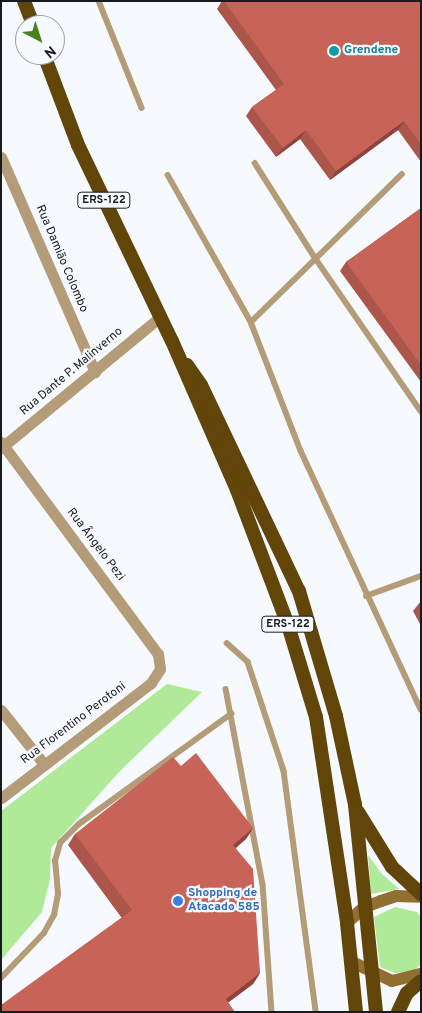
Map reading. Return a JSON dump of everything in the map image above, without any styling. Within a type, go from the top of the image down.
[{"type":"highway","points":[[24,1],[29,15]]},
{"type":"highway","name":"ERS-122","points":[[48,65],[78,145],[172,341],[248,517],[296,653],[316,717],[347,923],[356,1012]]},
{"type":"highway","name":"ERS-122","points":[[172,341],[201,386],[299,591],[336,716],[355,805],[363,908],[376,1012]]},
{"type":"highway","points":[[355,805],[372,840],[392,867],[421,895]]},
{"type":"highway","points":[[398,1012],[407,993],[421,981]]},
{"type":"main road","points":[[347,923],[363,908],[396,896],[421,895]]},
{"type":"main road","points":[[352,962],[392,981],[421,974]]},
{"type":"street","name":"Rua Damião Colombo","points":[[1,157],[95,372]]},
{"type":"street","name":"Rua Dante P. Malinverno","points":[[2,445],[95,372],[160,317]]},
{"type":"street","name":"Rua Ângelo Pezi","points":[[2,445],[158,654],[160,669]]},
{"type":"street","name":"Rua Florentino Perotoni","points":[[1,798],[43,763],[150,683],[160,669]]},
{"type":"street","points":[[1,710],[43,763]]},
{"type":"lane","points":[[99,1],[142,108]]},
{"type":"lane","points":[[254,163],[316,259],[421,411]]},
{"type":"lane","points":[[251,322],[402,174]]},
{"type":"lane","points":[[168,175],[251,322],[301,451],[366,596],[421,710]]},
{"type":"lane","points":[[366,596],[421,576]]},
{"type":"lane","points":[[227,643],[248,662],[284,771],[316,1012]]},
{"type":"lane","points":[[226,689],[262,884],[272,1012]]},
{"type":"lane","points":[[1,978],[44,933],[54,915],[58,894],[55,861],[60,843],[79,824],[230,714]]},
{"type":"green space","points":[[167,684],[202,692],[120,771],[51,848],[50,879],[42,912],[1,960],[1,811]]},
{"type":"green space","points":[[368,855],[382,874],[399,889],[371,894]]},
{"type":"green space","points":[[395,907],[417,912],[421,918],[421,964],[414,971],[395,973],[380,967],[374,917]]},
{"type":"building","name":"Grendene","points":[[224,1],[421,1],[421,144],[404,121],[336,171],[306,130],[283,148],[252,107],[284,84]]},
{"type":"building","points":[[421,208],[421,365],[346,262]]},
{"type":"building","name":"Shopping de Atacado 585","points":[[196,753],[253,828],[233,845],[253,869],[260,973],[226,999],[235,1012],[1,1012],[1,1005],[132,910],[75,834],[173,757],[181,766]]},
{"type":"place","name":"Grendene","points":[[334,51]]},
{"type":"place","name":"Shopping de Atacado 585","points":[[178,901]]}]
